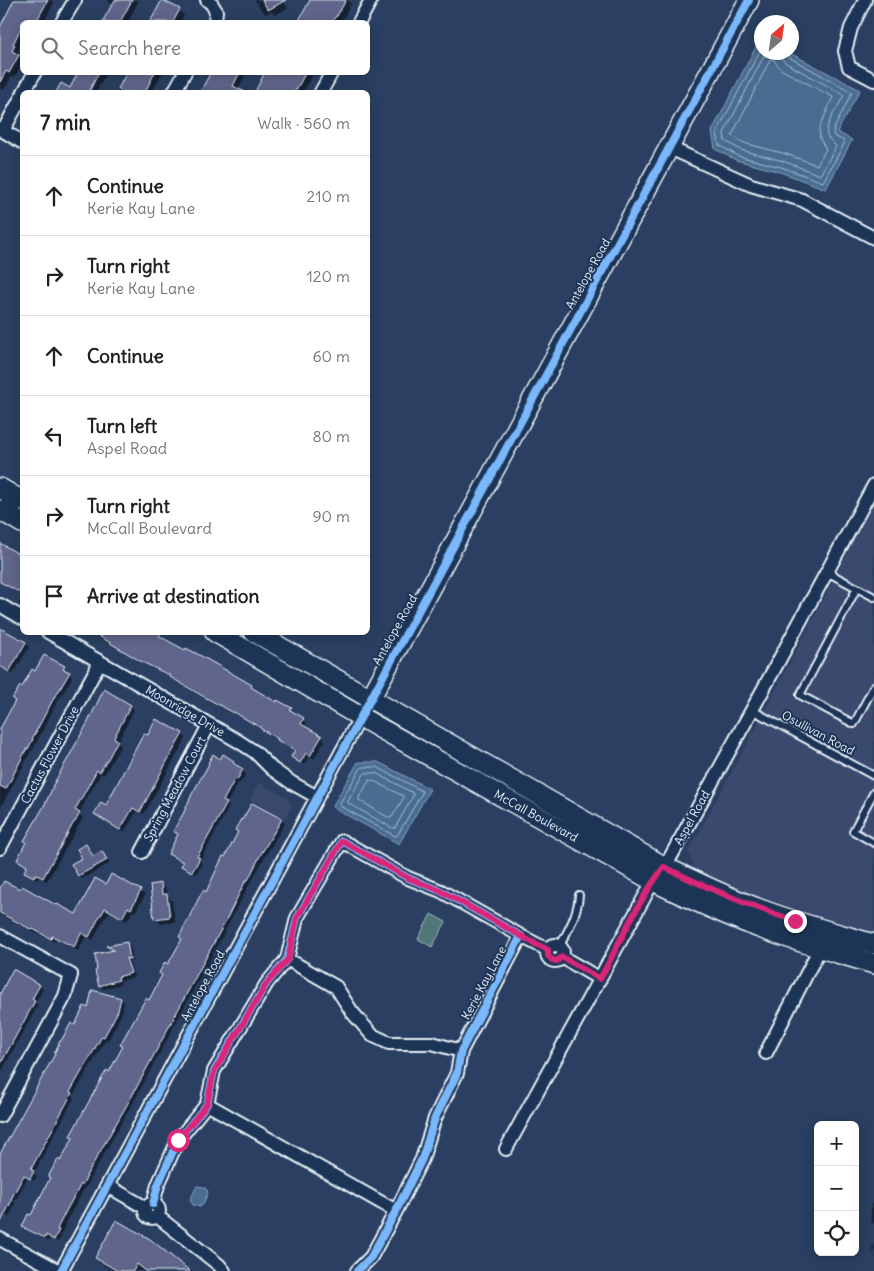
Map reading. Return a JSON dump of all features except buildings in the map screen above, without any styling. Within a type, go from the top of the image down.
[{"type":"main road","name":"Antelope Road","points":[[370,699],[749,0]]},
{"type":"main road","points":[[0,488],[20,500]]},
{"type":"main road","points":[[0,510],[20,522]]},
{"type":"main road","name":"McCall Boulevard","points":[[220,635],[360,716],[659,874],[692,880],[760,909],[813,927],[874,944]]},
{"type":"main road","name":"McCall Boulevard","points":[[259,635],[370,699],[659,874],[686,897],[772,932],[874,964]]},
{"type":"street","points":[[63,20],[75,0]]},
{"type":"street","points":[[207,0],[216,11],[215,20]]},
{"type":"street","points":[[360,20],[371,0]]},
{"type":"street","points":[[865,0],[851,28],[844,51],[849,67],[874,80]]},
{"type":"street","points":[[25,90],[33,75]]},
{"type":"street","points":[[175,90],[183,75]]},
{"type":"street","points":[[322,90],[330,75]]},
{"type":"street","points":[[20,99],[2,130],[20,141]]},
{"type":"street","points":[[670,148],[751,185],[802,200],[874,238]]},
{"type":"street","name":"Aspel Road","points":[[506,1149],[752,710],[874,485]]},
{"type":"street","points":[[0,605],[20,617]]},
{"type":"street","name":"Moonridge Drive","points":[[53,635],[238,741],[254,752],[272,769],[317,798]]},
{"type":"street","name":"Cactus Flower Drive","points":[[0,848],[100,662]]},
{"type":"street","name":"Antelope Road","points":[[60,1271],[108,1186],[370,699]]},
{"type":"street","name":"Spring Meadow Court","points":[[142,852],[209,725]]},
{"type":"street","name":"Kerie Kay Lane","points":[[152,1209],[158,1185],[178,1140],[207,1104],[214,1072],[267,983],[288,959],[297,918],[342,841],[408,878],[441,891],[521,936],[461,1051],[457,1073],[435,1118],[422,1159],[371,1257],[357,1271]]},
{"type":"street","points":[[0,936],[71,974],[65,996],[0,1116]]},
{"type":"street","points":[[521,936],[556,951],[600,979]]},
{"type":"street","points":[[766,1053],[820,948]]},
{"type":"street","points":[[288,959],[336,986],[352,1012],[372,1034],[390,1043],[432,1043],[461,1051]]},
{"type":"street","points":[[207,1104],[396,1211]]},
{"type":"street","points":[[108,1186],[152,1209],[224,1271]]},
{"type":"street","points":[[0,1239],[60,1271]]},
{"type":"lane","points":[[827,572],[874,597]]},
{"type":"lane","points":[[857,588],[800,695],[854,724],[874,686]]},
{"type":"lane","name":"Osullivan Road","points":[[752,710],[874,776]]},
{"type":"lane","points":[[874,792],[853,831],[874,843]]},
{"type":"lane","points":[[556,951],[572,922],[579,894]]},
{"type":"shaded area","points":[[874,502],[874,932],[813,915],[741,890],[695,869],[688,852],[759,722]]},
{"type":"shaded area","points":[[258,782],[288,798],[291,807],[285,818],[250,800]]},
{"type":"green space","points":[[431,914],[446,922],[432,947],[418,939]]},
{"type":"water","points":[[754,50],[754,60],[799,60],[799,58],[860,90],[837,132],[852,140],[826,189],[780,172],[736,160],[715,149],[712,131]]},
{"type":"water","points":[[358,762],[378,762],[430,789],[399,844],[332,807]]},
{"type":"water","points":[[197,1186],[204,1187],[208,1191],[200,1207],[193,1205],[190,1200]]},
{"type":"cycle path","points":[[61,1271],[749,0]]},
{"type":"cycle path","points":[[153,1204],[158,1185],[178,1140],[207,1104],[214,1071],[267,983],[287,959],[297,918],[342,841],[408,878],[441,891],[521,936],[461,1051],[457,1073],[435,1118],[422,1159],[371,1257],[357,1271]]},
{"type":"route","points":[[178,1140],[207,1104],[214,1072],[267,983],[288,959],[297,918],[342,841],[408,878],[441,891],[548,950],[548,956],[552,960],[557,961],[562,957],[600,979],[653,881],[664,867],[760,909],[795,921]]}]
